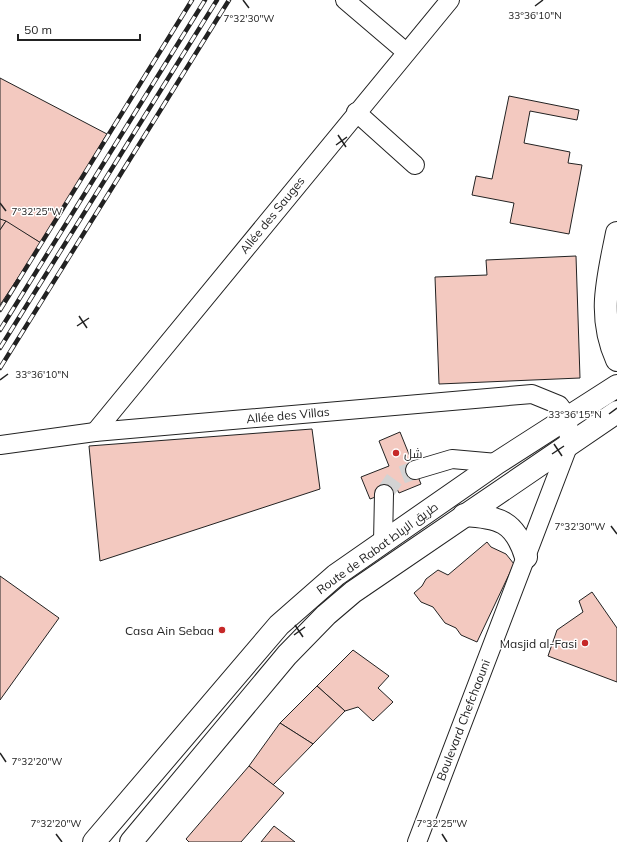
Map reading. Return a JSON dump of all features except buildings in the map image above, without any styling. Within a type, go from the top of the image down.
[{"type":"main road","points":[[617,233],[605,294],[607,330],[617,360]]},
{"type":"main road","name":"Route de Rabat طريق الرباط","points":[[94,842],[279,625],[336,575],[497,463],[617,386]]},
{"type":"main road","name":"Route de Rabat طريق الرباط","points":[[131,842],[287,655],[326,615],[353,592],[617,412]]},
{"type":"main road","points":[[464,515],[490,517],[510,528],[522,544],[526,557]]},
{"type":"street","points":[[345,0],[406,52]]},
{"type":"street","name":"Allée des Sauges","points":[[95,432],[356,112],[450,0]]},
{"type":"street","points":[[356,112],[415,166]]},
{"type":"street","name":"Allée des Villas","points":[[0,445],[95,432],[532,394],[559,405],[568,417]]},
{"type":"street","name":"Boulevard Chefchaouni","points":[[417,842],[569,444],[568,417]]},
{"type":"street","points":[[415,470],[452,459],[497,463]]},
{"type":"street","points":[[383,542],[384,494]]},
{"type":"tunnel","points":[[384,494],[396,477],[415,470]]},
{"type":"railway","points":[[0,310],[192,0]]},
{"type":"railway","points":[[0,330],[205,0]]},
{"type":"railway","points":[[0,348],[217,0]]},
{"type":"railway","points":[[0,368],[229,0]]},
{"type":"place","name":"شل","points":[[396,453]]},
{"type":"place","name":"Casa Ain Sebaa","points":[[222,630]]},
{"type":"place","name":"Masjid al-Fasi","points":[[585,643]]}]
